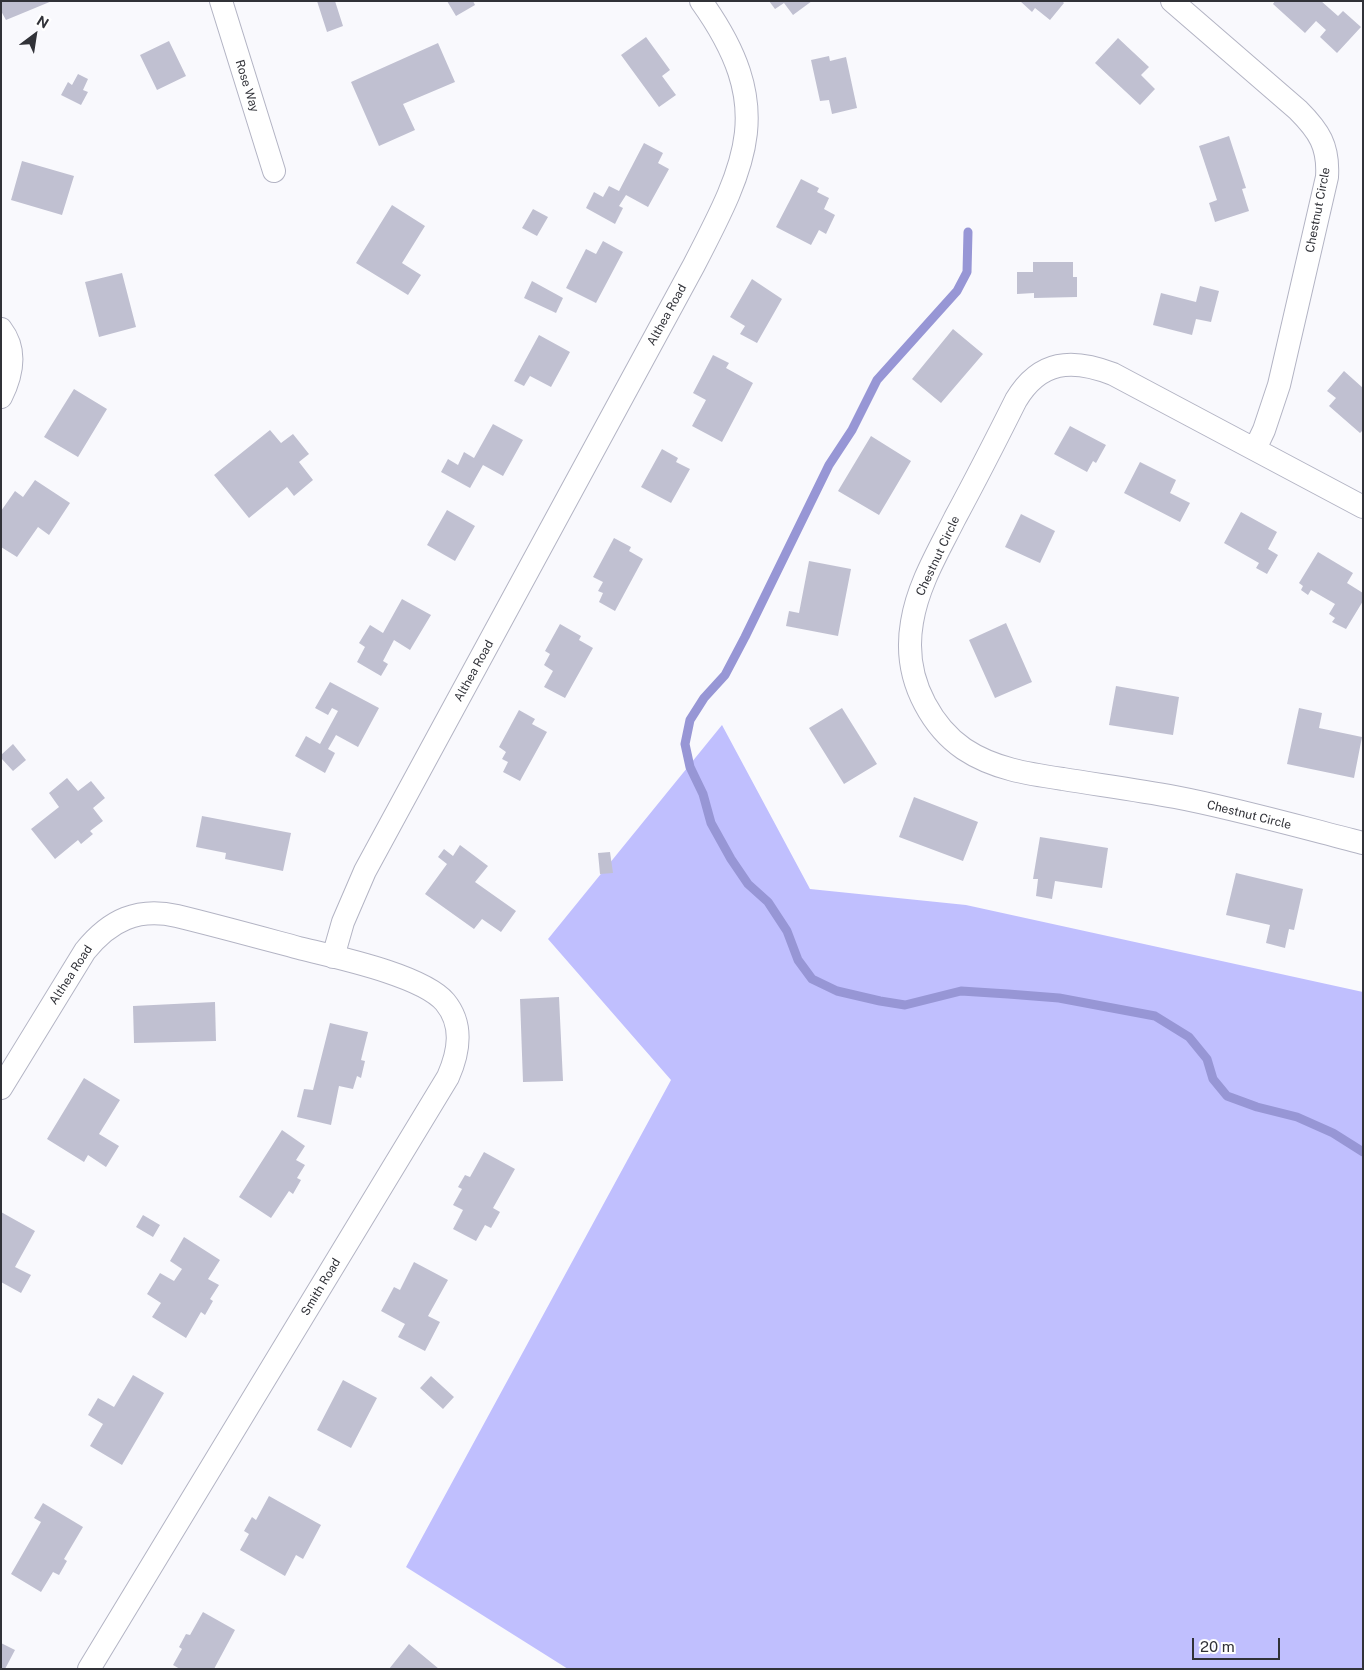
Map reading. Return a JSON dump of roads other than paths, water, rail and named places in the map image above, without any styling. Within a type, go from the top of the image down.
[{"type":"street","name":"Rose Way","points":[[221,1],[274,172]]},
{"type":"street","name":"Althea Road","points":[[1,1088],[85,951],[101,933],[121,920],[143,913],[165,913],[333,957],[343,922],[365,871],[694,265],[718,220],[735,180],[741,163],[747,127],[744,93],[740,74],[725,38],[701,1]]},
{"type":"street","name":"Chestnut Circle","points":[[1172,1],[1303,114],[1316,129],[1326,152],[1327,177],[1279,385],[1264,430],[1255,449]]},
{"type":"street","points":[[1,329],[10,346],[13,359],[11,373],[1,397]]},
{"type":"street","name":"Chestnut Circle","points":[[1363,507],[1128,381],[1085,365],[1066,364],[1049,368],[1040,373],[1027,385],[1016,400],[921,588],[912,622],[910,640],[910,659],[913,676],[926,707],[943,730],[963,748],[995,764],[1033,774],[1175,797],[1363,843]]},
{"type":"street","name":"Smith Road","points":[[89,1669],[448,1077],[455,1059],[459,1042],[455,1020],[451,1010],[436,994],[404,978],[333,957]]},
{"type":"waterway","points":[[968,232],[967,272],[957,291],[877,380],[852,430],[829,465],[725,675],[704,698],[690,720],[685,744],[690,767],[703,794],[711,823],[731,859],[748,884],[768,902],[787,931],[798,960],[812,979],[837,991],[905,1005],[961,991],[1059,998],[1155,1016],[1189,1037],[1207,1059],[1213,1079],[1227,1096],[1257,1107],[1297,1117],[1333,1133],[1363,1152]]}]
